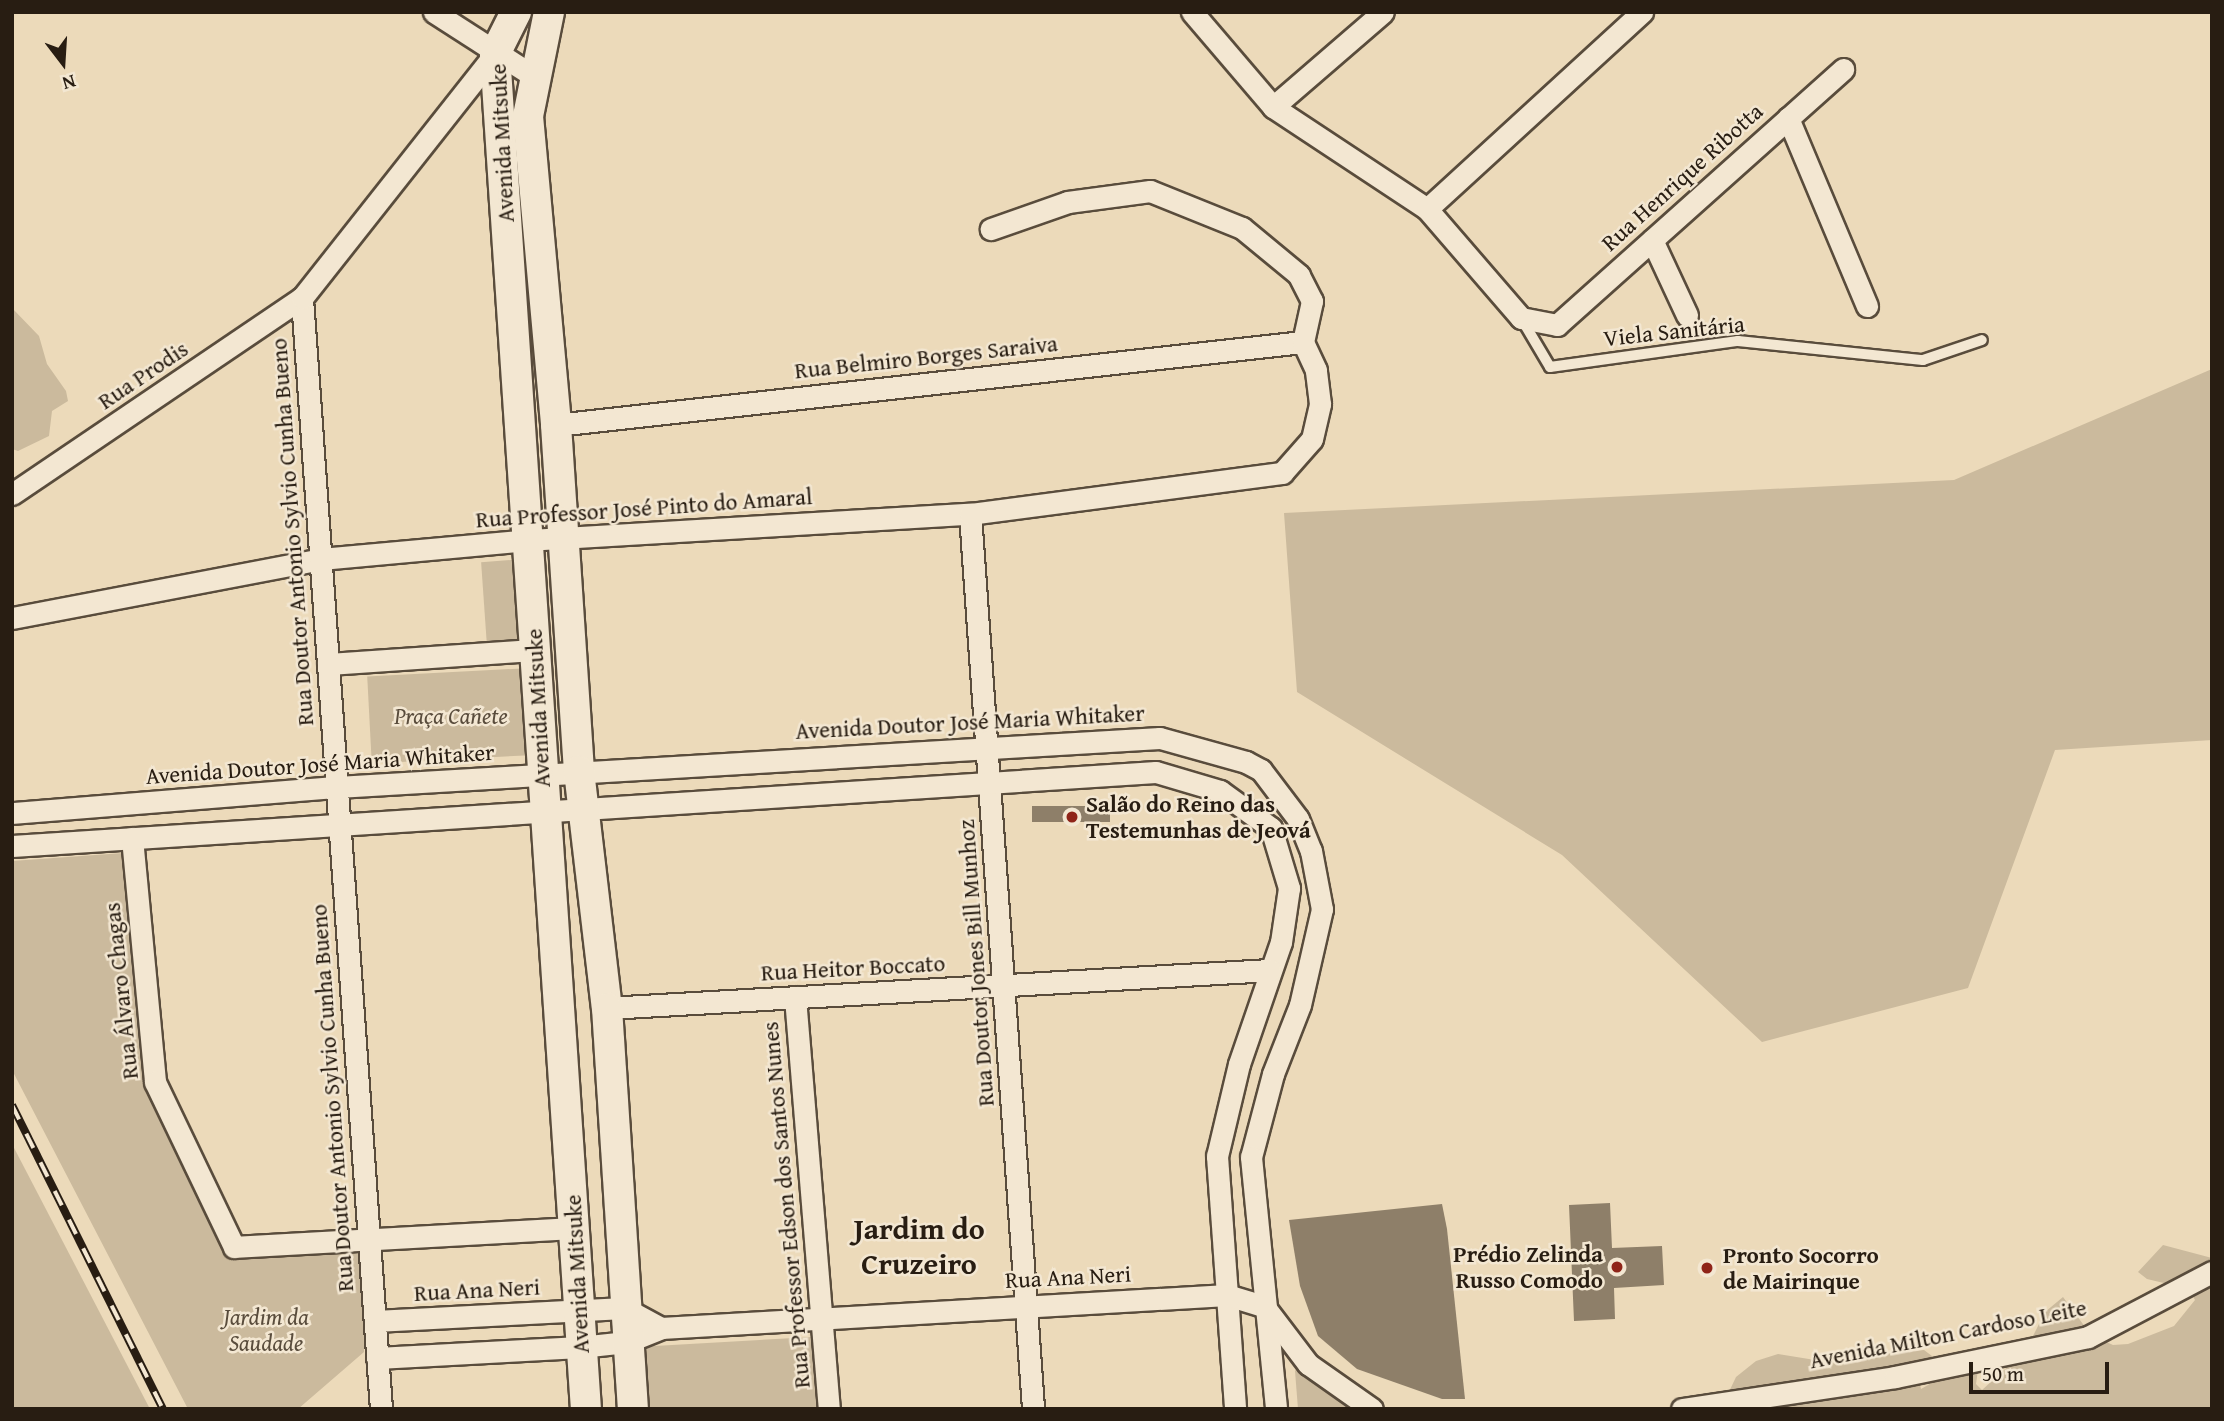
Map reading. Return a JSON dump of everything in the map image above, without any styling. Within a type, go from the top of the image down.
[{"type":"main road","name":"Avenida Mitsuke","points":[[516,12],[495,54],[541,774],[576,1228],[580,1347],[586,1409]]},
{"type":"main road","name":"Avenida Mitsuke","points":[[549,12],[528,116],[557,435],[579,771],[607,1008],[624,1308],[633,1409]]},
{"type":"main road","points":[[522,446],[557,435]]},
{"type":"street","points":[[434,12],[535,78]]},
{"type":"street","points":[[1192,12],[1273,107],[1427,209],[1521,318]]},
{"type":"street","points":[[1273,107],[1383,12]]},
{"type":"street","points":[[1427,209],[1642,12]]},
{"type":"street","points":[[302,298],[495,54]]},
{"type":"street","name":"Rua Henrique Ribotta","points":[[1521,318],[1557,325],[1843,69]]},
{"type":"street","points":[[1788,118],[1867,306]]},
{"type":"street","points":[[991,229],[1068,202],[1150,191],[1242,228],[1299,275],[1312,301],[1303,342]]},
{"type":"street","points":[[1652,240],[1687,315]]},
{"type":"street","name":"Rua Prodis","points":[[12,494],[302,298]]},
{"type":"street","name":"Rua Doutor Antonio Sylvio Cunha Bueno","points":[[302,298],[381,1409]]},
{"type":"street","name":"Rua Belmiro Borges Saraiva","points":[[557,435],[1303,342]]},
{"type":"street","name":"Rua Professor José Pinto do Amaral","points":[[12,618],[320,559],[528,540],[970,514],[1282,473],[1312,439],[1320,404],[1316,370],[1303,342]]},
{"type":"street","name":"Rua Doutor Jones Bill Munhoz","points":[[970,514],[1033,1409]]},
{"type":"street","points":[[328,664],[534,650]]},
{"type":"street","name":"Avenida Doutor José Maria Whitaker","points":[[13,812],[579,771],[1160,738],[1261,770],[1298,819],[1311,852],[1322,909],[1300,1005],[1273,1074],[1251,1157],[1276,1409]]},
{"type":"street","points":[[12,846],[583,807],[989,786],[1156,772],[1220,790],[1271,828],[1289,888],[1281,942],[1239,1064],[1217,1156],[1235,1409]]},
{"type":"street","name":"Rua Álvaro Chagas","points":[[132,838],[155,1082],[234,1247],[369,1240]]},
{"type":"street","name":"Rua Heitor Boccato","points":[[607,1008],[1270,970]]},
{"type":"street","name":"Rua Professor Edson dos Santos Nunes","points":[[795,997],[829,1409]]},
{"type":"street","points":[[369,1240],[576,1228]]},
{"type":"street","name":"Avenida Milton Cardoso Leite","points":[[1682,1409],[1895,1377],[2088,1337],[2212,1272]]},
{"type":"street","points":[[1227,1295],[1264,1306],[1308,1364],[1372,1409]]},
{"type":"street","name":"Rua Ana Neri","points":[[377,1358],[580,1347],[627,1342],[661,1328],[1227,1295]]},
{"type":"street","points":[[624,1308],[661,1328]]},
{"type":"street","name":"Rua Ana Neri","points":[[374,1321],[624,1308]]},
{"type":"lane","name":"Viela Sanitária","points":[[1521,318],[1550,368],[1738,341],[1923,360],[1982,340]]},
{"type":"green space","points":[[12,308],[39,336],[47,364],[66,391],[68,401],[52,411],[49,436],[18,451],[12,449]]},
{"type":"green space","points":[[2212,369],[2212,740],[2055,750],[1968,988],[1762,1042],[1562,855],[1297,692],[1284,513],[1954,480]]},
{"type":"green space","points":[[526,559],[532,639],[487,642],[481,562]]},
{"type":"green space","name":"Praça Cañete","points":[[531,668],[536,755],[372,763],[367,677]]},
{"type":"green space","name":"Jardim da Saudade","points":[[123,853],[149,1093],[234,1254],[363,1247],[364,1352],[298,1409],[188,1409],[12,1070],[12,861]]},
{"type":"green space","points":[[12,1144],[150,1409],[12,1409]]},
{"type":"green space","points":[[2163,1245],[2212,1258],[2212,1409],[1729,1409],[1727,1396],[1736,1377],[1756,1361],[1778,1354],[1815,1360],[1924,1350],[1932,1356],[1918,1375],[1921,1389],[1980,1355],[1976,1384],[1982,1390],[2026,1350],[2045,1312],[2063,1297],[2091,1335],[2113,1345],[2128,1344],[2174,1326],[2195,1300],[2189,1289],[2147,1279],[2138,1272]]},
{"type":"green space","points":[[812,1337],[819,1409],[643,1409],[637,1347]]},
{"type":"green space","points":[[1300,1363],[1358,1409],[1298,1409],[1295,1371]]},
{"type":"building","name":"Salão do Reino das Testemunhas de Jeová","points":[[1032,806],[1110,806],[1110,822],[1032,822]]},
{"type":"building","name":"Prédio Zelinda Russo Comodo","points":[[1610,1203],[1612,1248],[1662,1246],[1664,1285],[1614,1288],[1615,1319],[1574,1321],[1569,1205]]},
{"type":"building","points":[[1442,1204],[1465,1399],[1442,1399],[1357,1369],[1318,1336],[1300,1286],[1289,1220]]},
{"type":"railway","points":[[12,1105],[163,1409]]},
{"type":"place","name":"Salão do Reino das Testemunhas de Jeová","points":[[1072,817]]},
{"type":"place","name":"Prédio Zelinda Russo Comodo","points":[[1617,1267]]},
{"type":"place","name":"Pronto Socorro de Mairinque","points":[[1707,1268]]},
{"type":"district","name":"Jardim do Cruzeiro","points":[[919,1245]]}]
